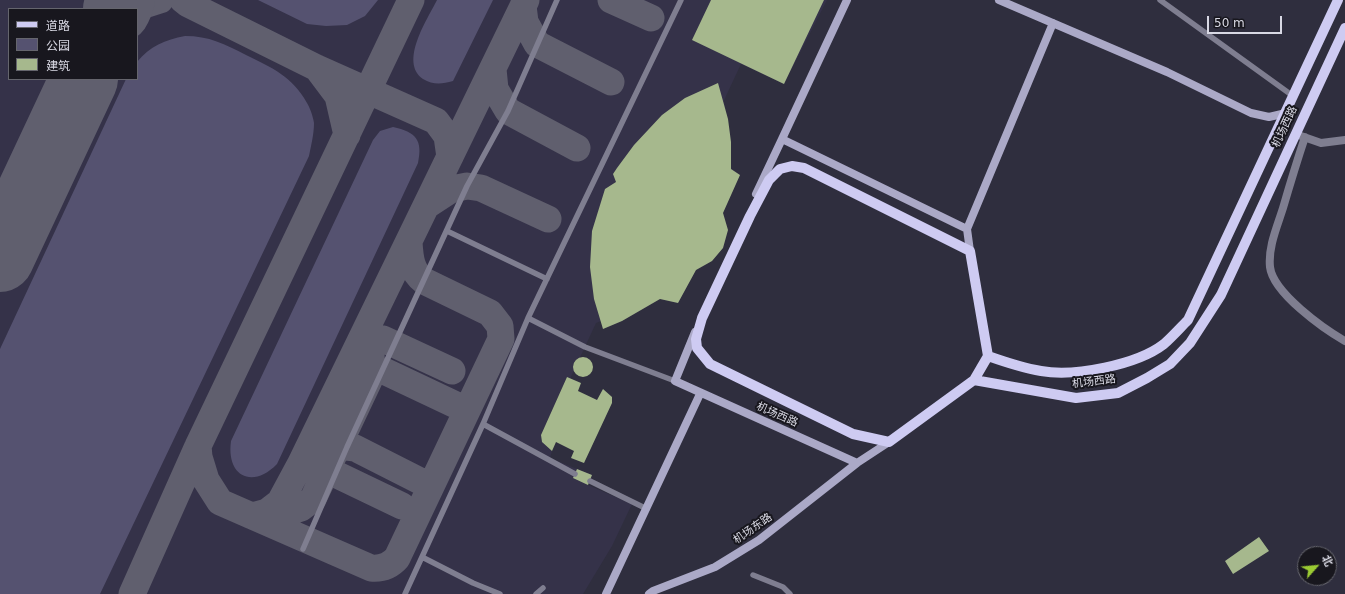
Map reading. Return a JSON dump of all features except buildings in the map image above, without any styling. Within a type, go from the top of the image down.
[{"type":"main road","points":[[674,381],[711,292],[847,0]]},
{"type":"main road","points":[[999,0],[1167,72],[1251,113],[1269,117],[1286,112]]},
{"type":"main road","points":[[988,356],[1009,364],[1042,371],[1074,372],[1129,362],[1164,344],[1188,320],[1338,0]]},
{"type":"main road","points":[[857,463],[889,442],[974,380],[988,356],[967,229],[1053,23]]},
{"type":"main road","name":"机场西路","points":[[974,380],[1076,398],[1118,393],[1170,364],[1190,343],[1221,295],[1345,28]]},
{"type":"main road","points":[[782,138],[967,229]]},
{"type":"main road","points":[[889,442],[853,434],[710,364],[697,348],[696,339],[702,318],[750,216],[769,180],[780,169],[792,166],[804,168],[970,251]]},
{"type":"main road","name":"机场西路","points":[[674,381],[700,394],[857,463]]},
{"type":"main road","points":[[606,594],[700,394]]},
{"type":"main road","name":"机场东路","points":[[649,594],[653,591],[715,567],[759,540],[857,463]]},
{"type":"street","points":[[1294,135],[1305,137],[1321,143],[1345,140]]},
{"type":"street","points":[[1305,137],[1271,245],[1270,268],[1277,284],[1296,305],[1330,333],[1345,341]]},
{"type":"lane","points":[[303,549],[347,447],[468,186],[508,111],[556,0]]},
{"type":"lane","points":[[405,594],[483,424],[528,318],[681,0]]},
{"type":"lane","points":[[1160,0],[1293,96]]},
{"type":"lane","points":[[447,231],[547,279]]},
{"type":"lane","points":[[528,318],[584,347],[674,381]]},
{"type":"lane","points":[[483,424],[575,474]]},
{"type":"lane","points":[[590,481],[647,509]]},
{"type":"lane","points":[[422,558],[472,583],[500,594]]},
{"type":"lane","points":[[753,575],[783,587],[790,594]]},
{"type":"lane","points":[[536,594],[543,588]]},
{"type":"shaded area","points":[[0,0],[827,0],[784,84],[741,64],[726,96],[724,101],[731,142],[731,168],[740,175],[723,212],[728,230],[723,248],[712,261],[696,270],[678,303],[660,299],[622,321],[603,329],[601,321],[596,323],[570,379],[567,377],[541,435],[542,442],[552,451],[550,458],[592,475],[588,485],[632,504],[612,546],[583,594],[0,594]]},
{"type":"green space","points":[[258,0],[378,0],[365,16],[347,25],[326,26],[307,24]]},
{"type":"green space","points":[[437,0],[493,0],[453,81],[441,83],[434,83],[423,79],[416,72],[414,62],[414,52],[417,41]]},
{"type":"green space","points":[[185,36],[194,36],[217,41],[281,74],[295,86],[301,94],[308,105],[314,120],[314,131],[309,156],[100,594],[0,594],[0,349],[126,80],[138,80],[138,61],[158,44]]},
{"type":"green space","points":[[393,127],[401,129],[416,138],[419,148],[418,163],[277,464],[268,472],[259,476],[251,477],[243,475],[237,471],[233,463],[231,441],[373,140],[380,131]]},
{"type":"taxiway","points":[[135,8],[160,0]]},
{"type":"taxiway","points":[[183,0],[188,4],[317,68],[436,121],[447,136],[450,157]]},
{"type":"taxiway","points":[[132,594],[198,446],[411,0]]},
{"type":"taxiway","points":[[198,446],[199,457],[206,480],[220,502],[252,516],[267,512],[280,502],[301,463],[526,0]]},
{"type":"taxiway","points":[[611,0],[651,18]]},
{"type":"taxiway","points":[[523,6],[525,22],[537,44],[611,82]]},
{"type":"taxiway","points":[[317,68],[338,96],[347,135]]},
{"type":"taxiway","points":[[493,69],[495,89],[508,111],[577,148]]},
{"type":"taxiway","points":[[426,206],[452,189],[467,186],[481,188],[548,219]]},
{"type":"taxiway","points":[[252,516],[371,568],[386,566],[397,558],[501,339],[500,326],[490,313],[424,281],[416,273],[412,264],[409,242]]},
{"type":"taxiway","points":[[283,514],[301,508],[313,499],[372,374],[371,354],[365,332]]},
{"type":"taxiway","points":[[360,342],[374,338],[383,339],[452,371]]},
{"type":"taxiway","points":[[357,377],[373,371],[384,371],[458,406]]},
{"type":"taxiway","points":[[323,451],[339,446],[355,448],[424,483]]},
{"type":"taxiway","points":[[310,468],[317,467],[327,470],[402,506]]},
{"type":"runway","points":[[117,8],[121,0]]},
{"type":"runway","points":[[0,258],[84,80]]}]
